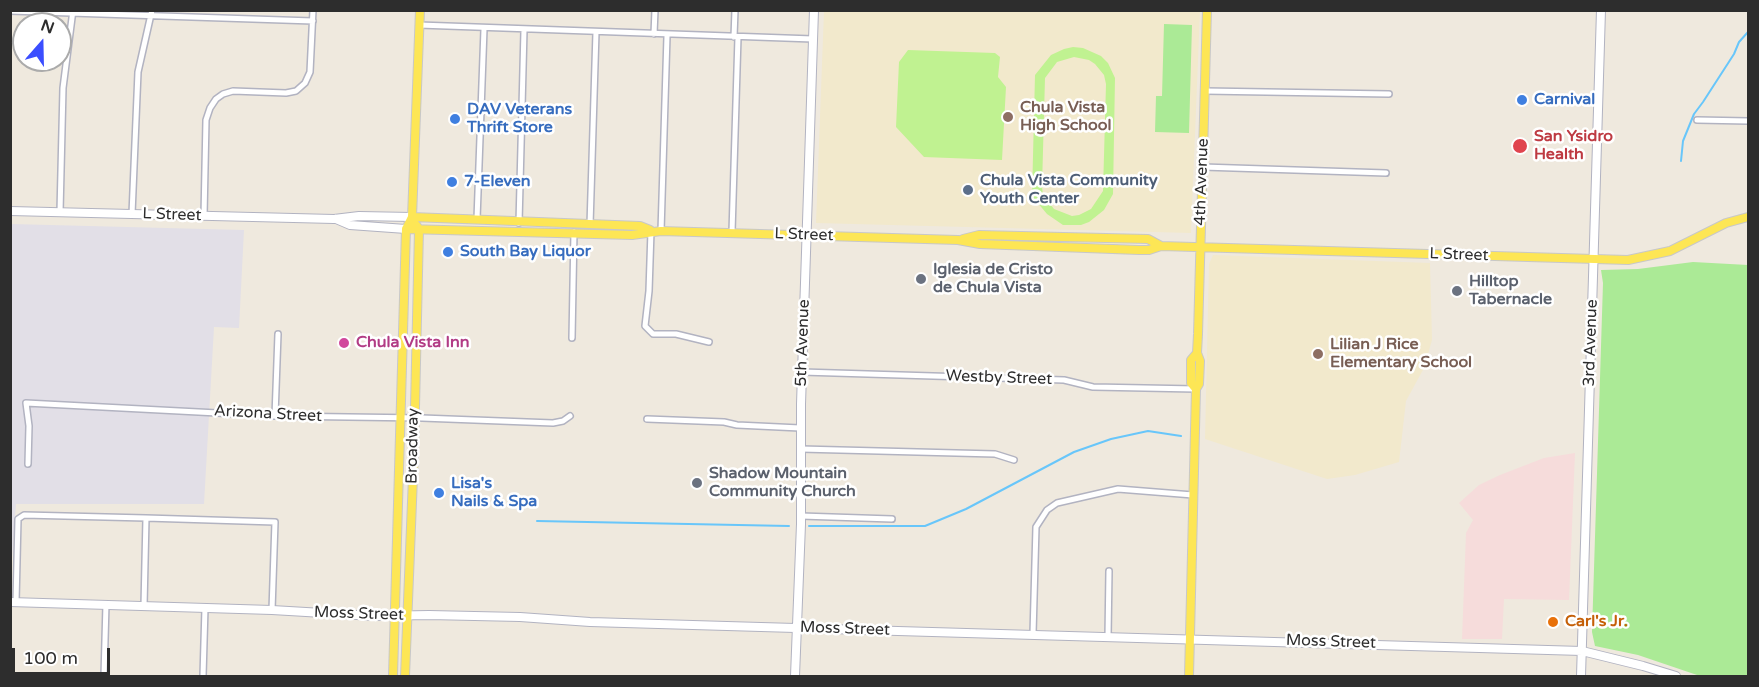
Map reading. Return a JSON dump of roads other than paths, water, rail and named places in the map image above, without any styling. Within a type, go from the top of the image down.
[{"type":"main road","name":"Broadway","points":[[393,676],[406,229],[412,217],[420,10]]},
{"type":"main road","name":"4th Avenue","points":[[1189,676],[1196,389],[1191,383],[1191,360],[1197,353],[1207,10]]},
{"type":"main road","name":"Broadway","points":[[405,676],[418,229],[412,217]]},
{"type":"main road","name":"L Street","points":[[412,217],[477,219],[519,226]]},
{"type":"main road","name":"L Street","points":[[406,229],[519,226],[590,229],[640,226],[651,231],[958,240],[980,244],[1077,248],[1149,250],[1161,246],[1628,260],[1670,251],[1726,223],[1749,217]]},
{"type":"street","points":[[235,18],[236,10]]},
{"type":"street","points":[[204,216],[206,120],[210,108],[223,94],[233,91],[273,93],[296,90],[305,83],[310,72],[313,10]]},
{"type":"street","points":[[654,34],[656,10]]},
{"type":"street","points":[[732,232],[735,10]]},
{"type":"street","name":"5th Avenue","points":[[795,676],[801,516],[800,428],[814,10]]},
{"type":"street","name":"3rd Avenue","points":[[1581,676],[1601,10]]},
{"type":"street","points":[[10,11],[151,13],[313,21]]},
{"type":"street","points":[[60,212],[63,88],[73,11]]},
{"type":"street","points":[[132,214],[138,72],[151,13]]},
{"type":"street","points":[[419,26],[667,36],[813,39]]},
{"type":"street","points":[[477,219],[484,29]]},
{"type":"street","points":[[519,226],[525,30]]},
{"type":"street","points":[[590,229],[596,32]]},
{"type":"street","points":[[661,231],[667,36]]},
{"type":"street","points":[[1204,91],[1389,94]]},
{"type":"street","points":[[1697,120],[1749,121]]},
{"type":"street","points":[[1203,167],[1386,173]]},
{"type":"street","name":"L Street","points":[[10,211],[334,219],[360,216],[412,217]]},
{"type":"street","name":"L Street","points":[[334,219],[350,225],[406,229]]},
{"type":"street","points":[[572,338],[573,228]]},
{"type":"street","points":[[651,231],[645,326],[653,334],[676,334],[709,342]]},
{"type":"street","points":[[275,416],[278,334]]},
{"type":"street","name":"Westby Street","points":[[802,372],[1059,380],[1093,387],[1196,389]]},
{"type":"street","name":"Arizona Street","points":[[28,464],[29,426],[26,403],[275,416],[400,417],[553,423],[563,421],[570,416]]},
{"type":"street","points":[[646,419],[800,428]]},
{"type":"street","points":[[801,449],[995,454],[1014,460]]},
{"type":"street","points":[[1033,634],[1036,527],[1047,510],[1057,503],[1118,489],[1193,495]]},
{"type":"street","points":[[13,602],[18,519],[24,515],[146,518],[275,522],[272,610]]},
{"type":"street","points":[[801,516],[892,519]]},
{"type":"street","points":[[144,606],[146,518]]},
{"type":"street","points":[[1108,637],[1109,571]]},
{"type":"street","name":"Moss Street","points":[[13,602],[395,616],[529,617],[597,622],[1582,651],[1676,676]]},
{"type":"street","points":[[104,676],[106,604]]},
{"type":"street","points":[[203,676],[205,608]]},
{"type":"waterway","points":[[1681,161],[1683,141],[1694,114],[1734,54],[1739,42],[1748,32]]},
{"type":"waterway","points":[[809,526],[925,526],[966,509],[1074,452],[1111,439],[1148,431],[1181,436]]},
{"type":"waterway","points":[[537,521],[789,526]]},
{"type":"place","name":"Carnival","points":[[1522,100]]},
{"type":"place","name":"Chula Vista High School","points":[[1008,117]]},
{"type":"place","name":"DAV Veterans Thrift Store","points":[[455,119]]},
{"type":"place","name":"San Ysidro Health","points":[[1520,146]]},
{"type":"place","name":"7-Eleven","points":[[452,182]]},
{"type":"place","name":"Chula Vista Community Youth Center","points":[[968,190]]},
{"type":"place","name":"South Bay Liquor","points":[[448,252]]},
{"type":"place","name":"Iglesia de Cristo de Chula Vista","points":[[921,279]]},
{"type":"place","name":"Hilltop Tabernacle","points":[[1457,291]]},
{"type":"place","name":"Chula Vista Inn","points":[[344,343]]},
{"type":"place","name":"Lilian J Rice Elementary School","points":[[1318,354]]},
{"type":"place","name":"Shadow Mountain Community Church","points":[[697,483]]},
{"type":"place","name":"Lisa's Nails & Spa","points":[[439,493]]},
{"type":"place","name":"Carl's Jr.","points":[[1553,622]]}]
